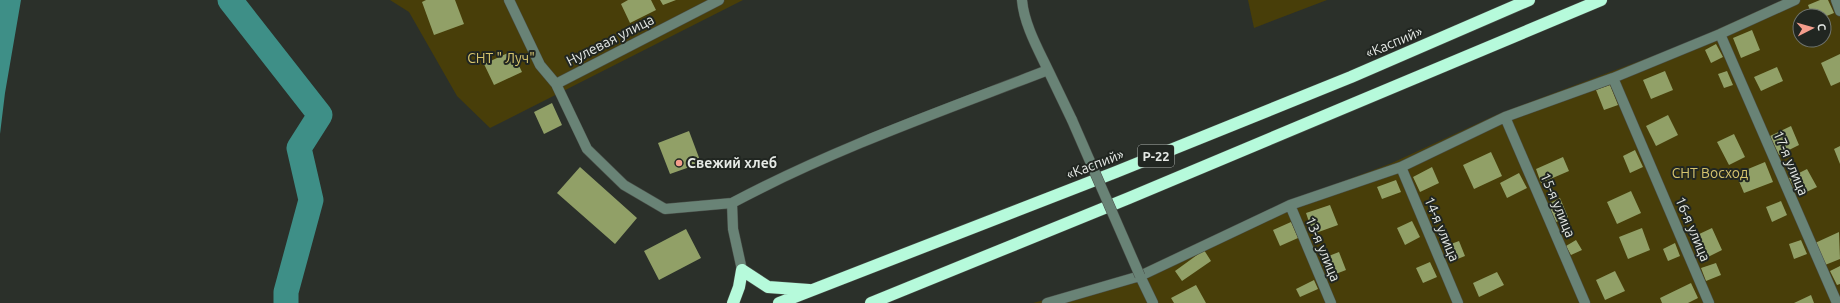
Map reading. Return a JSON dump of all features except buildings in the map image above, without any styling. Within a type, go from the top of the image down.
[{"type":"highway","name":"«Каспий»","points":[[779,303],[1116,172],[1351,77],[1529,0]]},
{"type":"highway","name":"Р-22","points":[[871,303],[1129,198],[1601,0]]},
{"type":"highway","points":[[733,303],[740,287],[742,270],[768,287],[812,290]]},
{"type":"street","points":[[509,0],[540,65],[556,84],[587,149],[624,185],[665,209],[732,203],[777,179],[847,149],[1048,70]]},
{"type":"street","name":"Нулевая улица","points":[[556,84],[719,0]]},
{"type":"street","points":[[1022,0],[1022,8],[1034,39],[1072,120],[1152,303]]},
{"type":"street","points":[[1047,303],[1140,276],[1290,205],[1401,166],[1505,117],[1613,78],[1720,34],[1795,0]]},
{"type":"street","points":[[1836,0],[1840,11]]},
{"type":"street","name":"17-я улица","points":[[1720,34],[1837,303]]},
{"type":"street","name":"16-я улица","points":[[1613,78],[1709,303]]},
{"type":"street","name":"15-я улица","points":[[1505,117],[1585,303]]},
{"type":"street","name":"14-я улица","points":[[1401,166],[1458,303]]},
{"type":"street","points":[[732,203],[733,229],[742,270]]},
{"type":"street","name":"13-я улица","points":[[1290,205],[1331,303]]},
{"type":"green space","name":"СНТ \" Луч\"","points":[[390,0],[743,0],[490,128],[457,96],[409,12]]},
{"type":"green space","points":[[1248,0],[1327,0],[1254,28]]},
{"type":"green space","name":"СНТ Восход","points":[[1782,0],[1840,0],[1840,303],[1033,303],[1121,279],[1282,204],[1392,163],[1498,114],[1685,44]]},
{"type":"water","points":[[0,0],[21,0],[5,93],[0,134]]},
{"type":"waterway","points":[[230,0],[320,115],[299,148],[311,200],[286,292],[286,303]]},
{"type":"place","name":"Свежий хлеб","points":[[679,163]]}]
